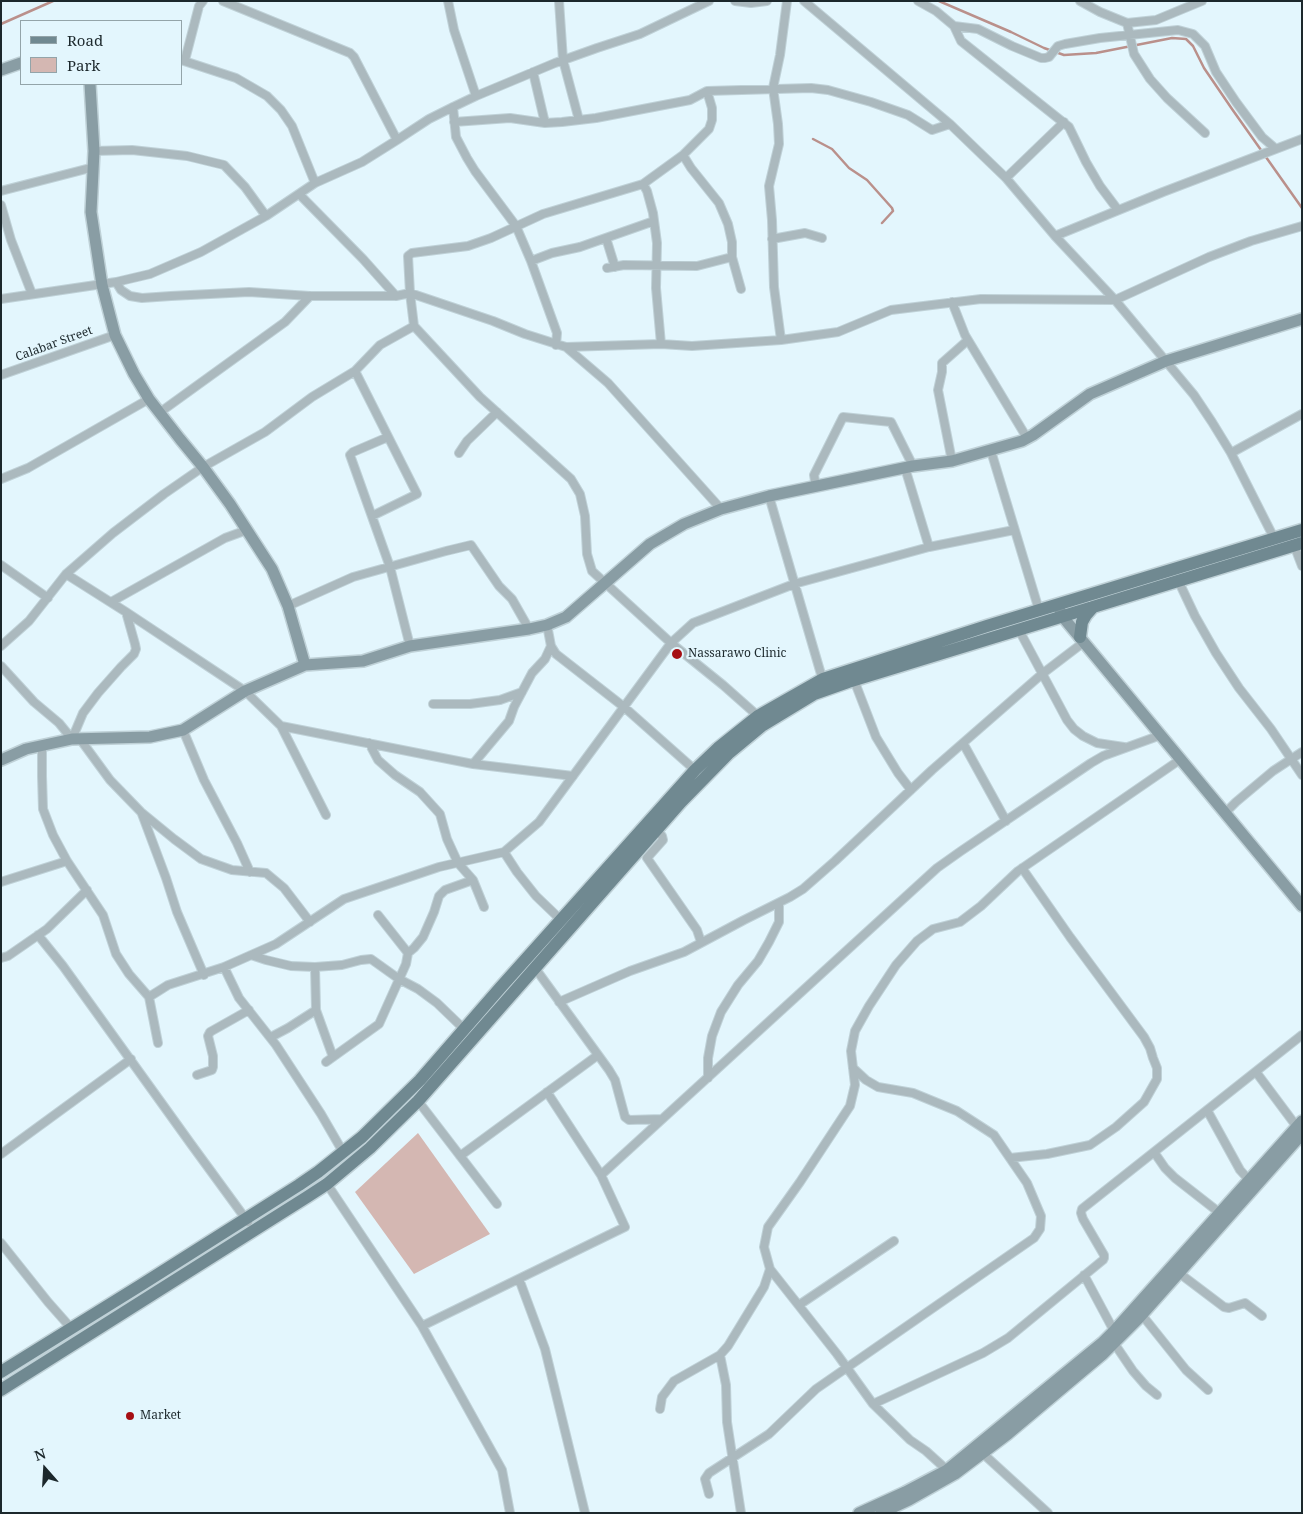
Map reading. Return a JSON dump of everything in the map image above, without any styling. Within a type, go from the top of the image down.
[{"type":"main road","points":[[1,70],[20,63]]},
{"type":"main road","points":[[90,85],[94,151],[91,212],[102,285],[115,335],[134,374],[149,399],[203,467],[272,569],[288,606],[305,666]]},
{"type":"main road","points":[[1,760],[42,744],[76,739],[150,737],[182,730],[245,691],[305,666],[363,661],[410,646],[546,625],[566,617],[650,544],[684,524],[721,509],[769,496],[909,467],[952,461],[991,451],[1033,435],[1090,394],[1166,361],[1302,319]]},
{"type":"main road","points":[[1,1390],[327,1184],[370,1148],[418,1101],[698,784],[750,734],[787,709],[814,694],[824,685],[854,680],[1019,630],[1060,611],[1302,530]]},
{"type":"main road","points":[[1,1372],[141,1286],[312,1176],[362,1137],[420,1080],[695,770],[724,743],[758,716],[824,685],[899,654],[1040,610],[1060,611],[1093,607],[1298,544]]},
{"type":"main road","points":[[1082,640],[1082,622],[1093,607]]},
{"type":"main road","points":[[1060,611],[1302,906]]},
{"type":"main road","points":[[881,1513],[955,1474],[979,1450],[1084,1359],[1114,1331],[1249,1180],[1301,1130]]},
{"type":"main road","points":[[859,1513],[947,1470],[1008,1434],[1114,1343],[1179,1273],[1301,1130]]},
{"type":"main road","points":[[141,1286],[149,1297]]},
{"type":"street","points":[[203,1],[199,6],[183,60],[236,78],[267,96],[281,110],[292,126],[315,183]]},
{"type":"street","points":[[223,1],[350,53],[354,57],[397,140]]},
{"type":"street","points":[[448,1],[454,30],[476,96]]},
{"type":"street","points":[[559,1],[562,60],[579,120]]},
{"type":"street","points":[[1,299],[67,288],[102,285],[150,274],[202,252],[266,216],[315,183],[362,162],[428,119],[476,96],[562,60],[640,34],[709,1]]},
{"type":"street","points":[[735,1],[751,3],[767,1]]},
{"type":"street","points":[[781,340],[774,287],[768,186],[779,144],[773,88],[782,47],[787,1]]},
{"type":"street","points":[[804,1],[950,124],[1006,178],[1055,236],[1115,300],[1194,395],[1231,453],[1274,538]]},
{"type":"street","points":[[918,1],[936,11],[954,26],[961,41],[1069,127],[1100,186],[1118,210]]},
{"type":"street","points":[[1080,1],[1127,23],[1156,20],[1202,1]]},
{"type":"street","points":[[1127,23],[1134,54],[1157,89],[1205,133]]},
{"type":"street","points":[[954,26],[978,29],[1041,58],[1049,57],[1058,46],[1100,38],[1130,38],[1178,30],[1193,34],[1205,46],[1216,72],[1272,150]]},
{"type":"street","points":[[533,72],[545,122]]},
{"type":"street","points":[[454,122],[510,118],[562,122],[690,100],[708,91],[811,88],[828,90],[871,102],[908,115],[932,130],[950,124]]},
{"type":"street","points":[[708,91],[712,108],[712,120],[709,129],[683,155],[643,184],[543,214],[491,238],[468,246],[409,254],[410,294],[414,326],[480,397],[571,479],[580,494],[585,516],[587,554],[592,571],[671,643],[758,716]]},
{"type":"street","points":[[453,107],[456,137],[467,158],[516,226],[557,333],[556,345]]},
{"type":"street","points":[[1006,178],[1064,122]]},
{"type":"street","points":[[1055,236],[1302,139]]},
{"type":"street","points":[[94,151],[132,150],[187,156],[224,165],[245,187],[266,216]]},
{"type":"street","points":[[683,155],[719,204],[728,224],[732,242],[732,256],[741,289]]},
{"type":"street","points":[[1,191],[94,167]]},
{"type":"street","points":[[643,184],[647,191],[657,243],[656,288],[661,344]]},
{"type":"street","points":[[299,194],[363,259],[396,296]]},
{"type":"street","points":[[1,205],[32,294]]},
{"type":"street","points":[[531,261],[654,221]]},
{"type":"street","points":[[116,282],[130,296],[142,298],[248,292],[310,296],[396,296],[410,294],[566,347],[661,344],[692,346],[781,340],[838,332],[891,310],[952,302],[981,299],[1115,300],[1209,257],[1251,241],[1302,226]]},
{"type":"street","points":[[772,239],[805,232],[822,238]]},
{"type":"street","points":[[606,238],[611,268],[624,265],[697,266],[732,256]]},
{"type":"street","points":[[159,413],[285,322],[310,296]]},
{"type":"street","points":[[952,302],[968,340],[1027,438]]},
{"type":"street","points":[[1,646],[29,620],[66,574],[113,533],[203,467],[265,432],[312,398],[355,371],[380,345],[414,326]]},
{"type":"street","name":"Calabar Street","points":[[1,376],[115,335]]},
{"type":"street","points":[[952,461],[938,390],[942,372],[941,366],[968,340]]},
{"type":"street","points":[[566,347],[608,383],[721,509]]},
{"type":"street","points":[[355,371],[417,494],[372,516]]},
{"type":"street","points":[[1,479],[28,468],[149,399]]},
{"type":"street","points":[[459,454],[467,441],[497,412]]},
{"type":"street","points":[[1231,453],[1302,414]]},
{"type":"street","points":[[816,487],[814,475],[843,417],[891,422],[909,467],[929,547]]},
{"type":"street","points":[[388,437],[353,452],[350,456],[390,566],[410,646]]},
{"type":"street","points":[[991,451],[1040,610]]},
{"type":"street","points":[[769,496],[824,685]]},
{"type":"street","points":[[110,602],[225,538],[247,530]]},
{"type":"street","points":[[150,998],[168,985],[204,975],[276,944],[344,899],[440,867],[504,852],[539,822],[671,643],[692,623],[794,584],[929,547],[1014,530]]},
{"type":"street","points":[[1298,544],[1302,566]]},
{"type":"street","points":[[288,606],[354,577],[446,550],[471,545],[499,586],[512,599],[529,629]]},
{"type":"street","points":[[1,565],[48,598]]},
{"type":"street","points":[[66,574],[245,691],[281,726],[326,815]]},
{"type":"street","points":[[1178,580],[1195,616],[1216,653],[1302,775]]},
{"type":"street","points":[[76,739],[83,713],[121,666],[134,654],[136,649],[126,612]]},
{"type":"street","points":[[546,625],[551,646],[556,654],[624,707],[695,770]]},
{"type":"street","points":[[1019,630],[1067,720],[1074,729],[1083,736],[1097,742],[1127,748]]},
{"type":"street","points":[[559,1002],[630,971],[684,952],[803,889],[963,743],[1082,640]]},
{"type":"street","points":[[473,764],[509,721],[532,673],[545,659],[551,646]]},
{"type":"street","points":[[1,666],[34,702],[76,739],[110,780],[141,812],[201,859],[232,870],[266,873],[284,888],[310,922]]},
{"type":"street","points":[[854,680],[876,738],[898,774],[911,790]]},
{"type":"street","points":[[433,704],[490,702],[522,692]]},
{"type":"street","points":[[281,726],[473,764],[573,776]]},
{"type":"street","points":[[182,730],[204,780],[250,872]]},
{"type":"street","points":[[601,1175],[937,868],[1091,763],[1103,756],[1161,736]]},
{"type":"street","points":[[369,743],[378,760],[395,775],[420,792],[440,814],[447,839],[458,863],[473,880],[484,907]]},
{"type":"street","points":[[963,743],[1006,821]]},
{"type":"street","points":[[42,744],[43,809],[53,835],[67,861],[103,915],[116,954],[129,974],[150,998],[158,1044]]},
{"type":"street","points":[[1225,813],[1272,771],[1302,752]]},
{"type":"street","points":[[947,1470],[926,1451],[910,1440],[873,1404],[847,1367],[770,1269],[764,1247],[768,1227],[850,1106],[855,1085],[851,1051],[855,1031],[868,1006],[916,941],[934,930],[960,922],[981,906],[1022,868],[1181,759]]},
{"type":"street","points":[[141,812],[177,912],[204,975]]},
{"type":"street","points":[[657,830],[662,836],[662,840],[647,858],[697,930],[701,942]]},
{"type":"street","points":[[504,852],[536,896],[561,920]]},
{"type":"street","points":[[1,882],[67,861]]},
{"type":"street","points":[[1010,1158],[1048,1154],[1090,1145],[1116,1127],[1144,1102],[1157,1079],[1150,1048],[1144,1037],[1022,868]]},
{"type":"street","points":[[326,1062],[380,1024],[406,964],[408,953],[423,937],[439,896],[445,890],[473,880]]},
{"type":"street","points":[[1,958],[8,956],[47,929],[87,890]]},
{"type":"street","points":[[708,1078],[708,1058],[712,1036],[721,1012],[738,985],[758,961],[770,942],[779,922],[779,903]]},
{"type":"street","points":[[378,915],[408,953]]},
{"type":"street","points":[[38,935],[69,974],[255,1230]]},
{"type":"street","points":[[251,955],[291,966],[315,967],[342,965],[371,959],[437,1003],[464,1029]]},
{"type":"street","points":[[224,967],[239,998],[270,1037],[321,1114],[343,1152]]},
{"type":"street","points":[[315,967],[316,1010],[333,1057]]},
{"type":"street","points":[[535,968],[609,1070],[615,1080],[625,1117],[629,1120],[662,1119]]},
{"type":"street","points":[[196,1075],[212,1070],[213,1067],[213,1056],[208,1036],[210,1032],[249,1010]]},
{"type":"street","points":[[270,1037],[316,1010]]},
{"type":"street","points":[[873,1404],[984,1353],[1008,1338],[1104,1258],[1083,1219],[1082,1209],[1302,1035]]},
{"type":"street","points":[[460,1156],[598,1055]]},
{"type":"street","points":[[1,1154],[131,1059]]},
{"type":"street","points":[[709,1494],[705,1479],[709,1473],[769,1434],[816,1389],[1034,1238],[1040,1229],[1041,1216],[1028,1183],[994,1135],[956,1112],[913,1093],[878,1087],[866,1080],[853,1068]]},
{"type":"street","points":[[1256,1072],[1301,1130]]},
{"type":"street","points":[[422,1326],[625,1228],[601,1175],[547,1092]]},
{"type":"street","points":[[418,1101],[497,1204]]},
{"type":"street","points":[[1207,1110],[1240,1170],[1249,1180]]},
{"type":"street","points":[[1154,1152],[1175,1178],[1216,1210],[1219,1215]]},
{"type":"street","points":[[327,1184],[422,1326],[502,1470],[510,1513]]},
{"type":"street","points":[[799,1305],[894,1241]]},
{"type":"street","points":[[1,1243],[71,1328]]},
{"type":"street","points":[[660,1408],[662,1397],[674,1381],[720,1355],[728,1346],[764,1286],[770,1269]]},
{"type":"street","points":[[1179,1273],[1224,1307],[1229,1308],[1245,1303],[1262,1316]]},
{"type":"street","points":[[1084,1275],[1114,1331]]},
{"type":"street","points":[[519,1279],[545,1349],[585,1513]]},
{"type":"street","points":[[1142,1315],[1186,1370],[1208,1390]]},
{"type":"street","points":[[1114,1343],[1133,1371],[1157,1395]]},
{"type":"street","points":[[720,1355],[726,1385],[727,1422],[741,1513]]},
{"type":"street","points":[[979,1450],[1048,1513]]},
{"type":"green space","points":[[418,1133],[490,1234],[414,1274],[355,1192]]},
{"type":"waterway","points":[[1,24],[53,1]]},
{"type":"waterway","points":[[939,1],[1044,48],[1064,55],[1096,53],[1172,38],[1186,39],[1193,46],[1204,68],[1302,208]]},
{"type":"waterway","points":[[813,139],[832,149],[849,168],[867,180],[892,208],[893,211],[882,223]]},
{"type":"place","name":"Nassarawo Clinic","points":[[677,654]]},
{"type":"place","name":"Market","points":[[130,1416]]}]
